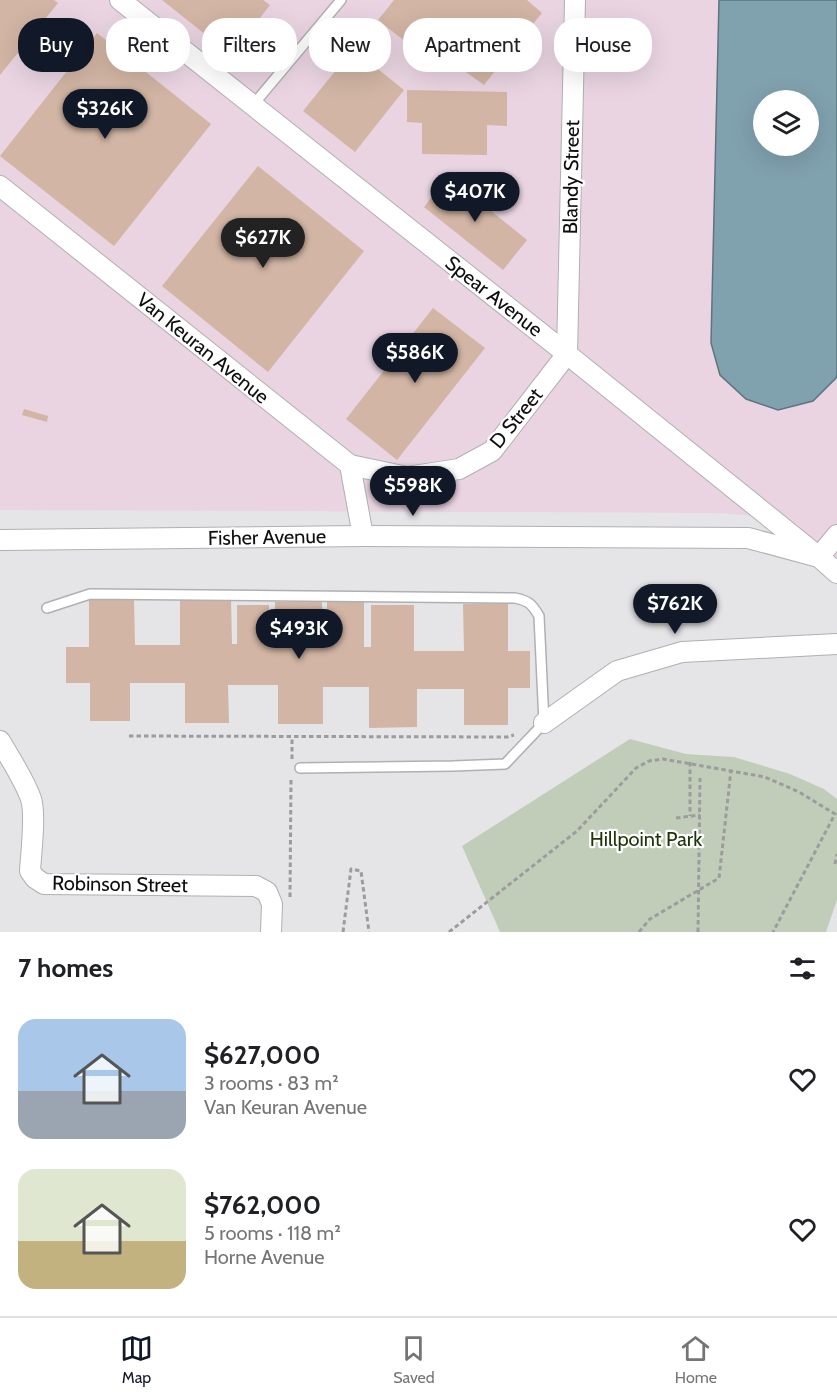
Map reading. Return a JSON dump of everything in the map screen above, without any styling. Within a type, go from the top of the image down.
[{"type":"street","name":"Spear Avenue","points":[[120,0],[567,354],[837,573]]},
{"type":"street","name":"Blandy Street","points":[[567,354],[575,0]]},
{"type":"street","name":"Van Keuran Avenue","points":[[0,186],[350,465]]},
{"type":"street","name":"D Street","points":[[350,465],[407,477],[459,470],[492,451],[567,354]]},
{"type":"street","points":[[350,465],[363,536]]},
{"type":"street","points":[[819,557],[837,535]]},
{"type":"street","name":"Fisher Avenue","points":[[0,540],[363,536],[748,538],[819,557]]},
{"type":"street","points":[[544,723],[617,671],[682,652],[837,644]]},
{"type":"street","name":"Robinson Street","points":[[0,741],[32,800],[30,870],[35,878],[44,884],[255,886],[281,901]]},
{"type":"street","points":[[272,932],[281,901]]},
{"type":"lane","points":[[253,105],[341,0]]},
{"type":"lane","points":[[48,608],[90,594],[515,598],[526,600],[532,605],[539,616],[544,723],[505,764],[296,770]]},
{"type":"path","points":[[129,736],[507,737],[516,734]]},
{"type":"path","points":[[292,737],[292,760]]},
{"type":"path","points":[[449,932],[577,831],[636,768],[649,761],[663,759],[765,777],[799,792],[836,814],[773,932]]},
{"type":"path","points":[[690,762],[690,816]]},
{"type":"path","points":[[281,901],[296,770]]},
{"type":"path","points":[[639,932],[650,919],[720,878],[731,770]]},
{"type":"path","points":[[698,932],[700,778]]},
{"type":"path","points":[[676,818],[700,815]]},
{"type":"path","points":[[835,864],[837,854]]},
{"type":"path","points":[[343,932],[351,869],[361,871],[369,932]]},
{"type":"shaded area","points":[[0,0],[719,0],[711,343],[814,401],[837,375],[837,559],[785,518],[718,513],[0,510]]},
{"type":"green space","name":"Hillpoint Park","points":[[630,739],[686,754],[734,757],[790,774],[824,789],[837,799],[837,900],[826,932],[500,932],[462,846]]},
{"type":"water","points":[[719,0],[837,0],[837,375],[813,401],[778,410],[746,399],[720,375],[711,343]]},
{"type":"building","points":[[0,0],[54,0],[58,3],[46,18],[18,18],[18,53],[0,75]]},
{"type":"building","points":[[162,0],[263,0],[270,5],[260,18],[202,18],[202,32],[190,22],[190,18],[185,18]]},
{"type":"building","points":[[394,0],[527,0],[542,13],[538,18],[403,18],[403,40],[391,30],[391,18],[380,18]]},
{"type":"building","points":[[97,33],[106,40],[106,72],[146,72],[211,124],[114,246],[0,156],[66,72],[94,72],[94,37]]},
{"type":"building","points":[[334,72],[382,72],[404,90],[355,152],[303,111]]},
{"type":"building","points":[[466,72],[494,72],[484,85]]},
{"type":"building","points":[[407,90],[507,92],[507,126],[487,125],[487,155],[422,154],[422,123],[407,122]]},
{"type":"building","points":[[258,166],[364,251],[268,372],[162,286]]},
{"type":"building","points":[[448,176],[527,240],[503,270],[424,207]]},
{"type":"building","points":[[433,308],[485,348],[397,460],[346,419]]},
{"type":"building","points":[[24,409],[48,416],[47,422],[22,415]]},
{"type":"building","points":[[180,598],[231,598],[232,644],[237,644],[237,605],[269,605],[269,645],[275,645],[275,602],[322,602],[323,648],[327,648],[327,602],[364,602],[364,647],[371,647],[371,605],[414,605],[414,651],[464,651],[463,604],[508,603],[508,651],[530,651],[530,688],[508,688],[508,725],[464,725],[464,689],[417,689],[417,727],[369,728],[369,687],[323,687],[323,724],[278,724],[278,685],[228,685],[229,723],[185,723],[185,683],[130,683],[130,721],[90,721],[90,683],[66,683],[66,647],[89,647],[89,600],[134,600],[135,645],[180,645]]}]
